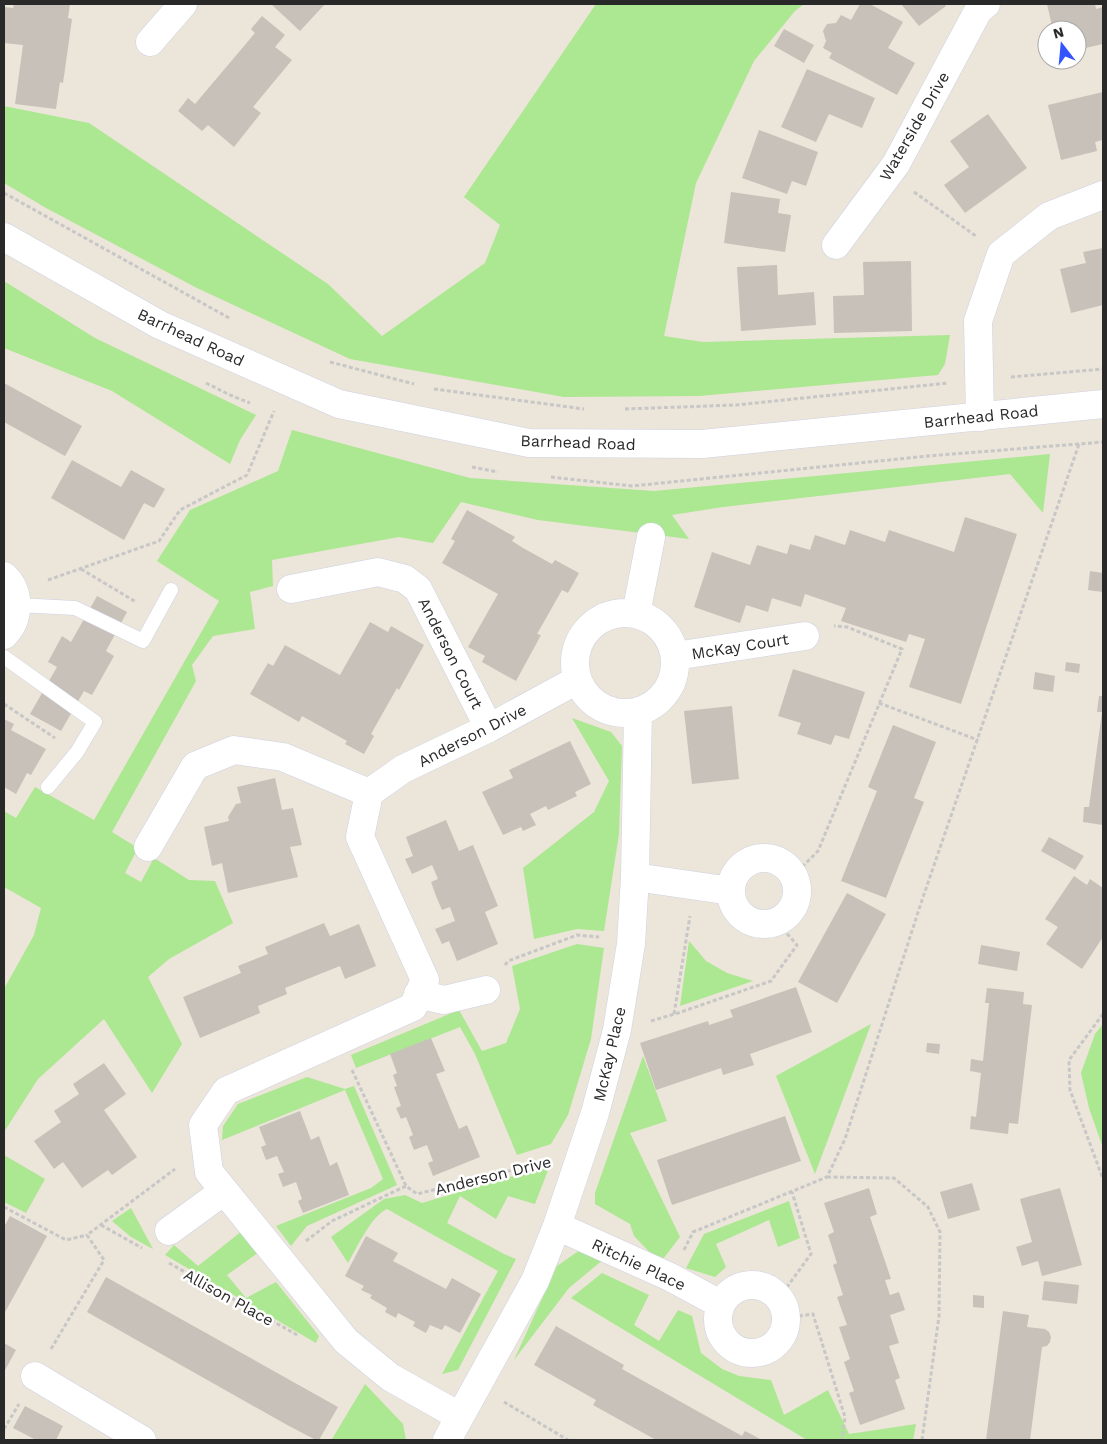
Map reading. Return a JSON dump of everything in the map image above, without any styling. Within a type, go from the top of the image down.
[{"type":"street","points":[[150,42],[183,4]]},
{"type":"street","name":"Waterside Drive","points":[[836,245],[896,164],[978,11],[986,4]]},
{"type":"street","points":[[980,417],[978,321],[1001,254],[1049,216],[1103,195]]},
{"type":"street","name":"Barrhead Road","points":[[4,237],[160,325],[340,404],[529,443],[702,444],[1103,404]]},
{"type":"street","points":[[636,614],[651,537]]},
{"type":"street","name":"Anderson Court","points":[[291,590],[378,572],[405,579],[418,589],[489,728]]},
{"type":"street","points":[[4,635],[15,618],[12,591]]},
{"type":"street","points":[[621,613],[636,614],[650,620],[662,629],[670,642],[675,656],[675,671],[670,685],[662,697],[651,706],[638,712],[623,714],[608,710],[594,703],[584,693],[577,680],[574,665],[576,650],[583,636],[593,624],[606,616],[621,613]]},
{"type":"street","name":"McKay Court","points":[[675,656],[805,636]]},
{"type":"street","name":"Anderson Drive","points":[[369,793],[403,769],[489,728],[577,680]]},
{"type":"street","name":"McKay Place","points":[[557,1226],[595,1112],[617,1030],[631,944],[638,712]]},
{"type":"street","points":[[148,846],[195,766],[234,750],[283,757],[369,793],[360,837],[424,980],[412,1007],[226,1091],[203,1125],[209,1172],[346,1341],[390,1377],[459,1416]]},
{"type":"street","points":[[756,859],[767,859],[778,862],[793,876],[796,897],[786,916],[776,922],[766,924],[756,923],[738,912],[733,902],[731,891],[733,880],[738,871],[756,859]]},
{"type":"street","points":[[634,877],[731,891]]},
{"type":"street","points":[[418,994],[444,1000],[486,990]]},
{"type":"street","points":[[169,1231],[224,1191]]},
{"type":"street","points":[[447,1440],[534,1281],[557,1226]]},
{"type":"street","name":"Ritchie Place","points":[[557,1226],[670,1277],[720,1304]]},
{"type":"street","points":[[760,1285],[771,1290],[783,1308],[785,1329],[780,1339],[772,1347],[762,1352],[750,1354],[739,1351],[729,1345],[722,1336],[718,1326],[717,1315],[720,1304],[737,1287],[760,1285]]},
{"type":"street","points":[[35,1376],[113,1433],[142,1440]]},
{"type":"lane","points":[[12,591],[74,608],[144,641],[171,590]]},
{"type":"lane","points":[[4,657],[95,722],[77,752],[48,787]]},
{"type":"path","points":[[896,164],[915,194],[1001,254]]},
{"type":"path","points":[[4,193],[232,320]]},
{"type":"path","points":[[323,359],[416,385]]},
{"type":"path","points":[[622,409],[736,405],[1103,369]]},
{"type":"path","points":[[426,387],[594,410]]},
{"type":"path","points":[[12,591],[159,541],[180,510],[247,475],[274,411]]},
{"type":"path","points":[[827,1177],[845,1139],[921,902],[1079,444]]},
{"type":"path","points":[[80,569],[158,614]]},
{"type":"path","points":[[793,876],[818,851],[902,648],[847,627],[811,623],[805,636]]},
{"type":"path","points":[[879,703],[978,740]]},
{"type":"path","points":[[4,704],[77,752]]},
{"type":"path","points":[[674,1014],[695,886]]},
{"type":"path","points":[[617,1030],[674,1014],[771,981],[797,946],[776,922]]},
{"type":"path","points":[[486,990],[508,961],[576,935],[594,936],[631,944]]},
{"type":"path","points":[[1103,1014],[1069,1060],[1070,1090],[1103,1179]]},
{"type":"path","points":[[281,1262],[332,1221],[406,1186],[338,1041]]},
{"type":"path","points":[[4,1207],[66,1240],[87,1235],[206,1146]]},
{"type":"path","name":"Anderson Drive","points":[[406,1186],[416,1194],[582,1153]]},
{"type":"path","points":[[670,1277],[693,1232],[827,1177],[894,1178],[928,1207],[940,1232],[938,1316],[922,1440]]},
{"type":"path","points":[[792,1192],[811,1254],[783,1308],[813,1314],[845,1417],[842,1440]]},
{"type":"path","points":[[101,1225],[146,1250]]},
{"type":"path","points":[[4,1429],[104,1260],[87,1235]]},
{"type":"path","name":"Allison Place","points":[[163,1259],[306,1340]]},
{"type":"path","points":[[478,1386],[568,1440]]},
{"type":"green space","points":[[596,4],[804,4],[795,11],[754,61],[696,183],[664,336],[703,342],[950,335],[945,364],[938,375],[699,396],[564,397],[350,359],[197,288],[46,208],[4,183],[4,106],[89,123],[328,284],[382,336],[485,263],[500,225],[464,197]]},
{"type":"green space","points":[[4,281],[95,338],[256,415],[240,440],[230,464],[112,391],[4,348]]},
{"type":"green space","points":[[292,430],[470,478],[654,491],[1050,454],[1043,513],[1010,474],[723,507],[672,515],[689,539],[538,520],[461,502],[433,543],[399,537],[272,560],[273,586],[250,592],[255,629],[213,636],[192,665],[196,681],[112,832],[138,848],[125,873],[141,882],[154,858],[189,880],[215,881],[233,923],[169,959],[148,977],[182,1044],[152,1093],[104,1019],[38,1079],[4,1132],[4,989],[34,935],[41,908],[4,887],[4,811],[16,818],[35,787],[94,820],[219,601],[157,561],[190,510],[278,471]]},
{"type":"green space","points":[[572,718],[611,732],[622,746],[619,834],[604,931],[577,929],[534,939],[523,868],[594,812],[609,781]]},
{"type":"green space","points":[[689,941],[706,961],[727,973],[753,981],[680,1006]]},
{"type":"green space","points":[[577,944],[604,948],[591,1039],[568,1115],[551,1144],[517,1155],[475,1054],[460,1027],[356,1068],[351,1055],[459,1010],[482,1051],[506,1043],[520,1009],[512,966]]},
{"type":"green space","points":[[871,1024],[815,1174],[776,1076]]},
{"type":"green space","points":[[1103,1024],[1103,1148],[1089,1108],[1081,1073],[1095,1034]]},
{"type":"green space","points":[[643,1056],[667,1121],[630,1133],[680,1237],[660,1263],[634,1236],[630,1224],[595,1204],[595,1193]]},
{"type":"green space","points":[[307,1077],[345,1089],[354,1086],[397,1185],[307,1226],[291,1246],[276,1226],[371,1188],[383,1179],[345,1090],[222,1140],[223,1126],[238,1104]]},
{"type":"green space","points":[[4,1155],[45,1179],[26,1213],[4,1202]]},
{"type":"green space","points":[[550,1165],[535,1204],[508,1196],[496,1219],[460,1196],[447,1223],[516,1259],[458,1370],[442,1374],[498,1271],[387,1209],[381,1212],[370,1225],[348,1263],[331,1237],[384,1199],[405,1195],[422,1203]]},
{"type":"green space","points":[[789,1201],[800,1238],[778,1247],[769,1220],[716,1244],[726,1267],[715,1277],[686,1268],[704,1234]]},
{"type":"green space","points":[[131,1208],[153,1249],[131,1237],[112,1221]]},
{"type":"green space","points":[[242,1231],[259,1252],[227,1275],[246,1298],[276,1282],[319,1336],[316,1343],[165,1255],[174,1245],[198,1266]]},
{"type":"green space","points":[[580,1250],[604,1259],[569,1288],[514,1360],[557,1266]]},
{"type":"green space","points":[[602,1273],[649,1295],[634,1325],[659,1341],[678,1310],[692,1316],[701,1353],[722,1369],[739,1376],[771,1380],[784,1415],[828,1390],[849,1434],[916,1424],[913,1440],[807,1440],[571,1298]]},
{"type":"green space","points":[[365,1384],[403,1424],[406,1440],[332,1439]]},
{"type":"building","points":[[14,4],[70,4],[68,18],[72,19],[63,83],[60,82],[56,109],[15,104],[23,45],[4,43],[4,7],[13,8]]},
{"type":"building","points":[[271,4],[325,4],[300,31]]},
{"type":"building","points":[[860,4],[870,4],[903,22],[888,48],[915,63],[897,95],[829,58],[832,53],[823,48],[826,41],[823,31],[827,24],[836,23],[841,15],[851,20]]},
{"type":"building","points":[[901,4],[944,4],[946,6],[919,26]]},
{"type":"building","points":[[1047,4],[1095,4],[1096,9],[1103,7],[1103,44],[1087,48],[1087,20],[1051,20]]},
{"type":"building","points":[[262,16],[285,35],[275,47],[292,60],[253,107],[261,113],[234,147],[208,125],[202,131],[178,111],[188,98],[195,104],[255,33],[251,29]]},
{"type":"building","points":[[784,29],[814,45],[804,63],[774,46]]},
{"type":"building","points":[[807,69],[875,98],[862,128],[829,114],[816,142],[781,127]]},
{"type":"building","points":[[1103,92],[1103,140],[1095,142],[1097,151],[1061,160],[1048,105]]},
{"type":"building","points":[[988,114],[1027,168],[965,213],[944,185],[969,167],[950,141]]},
{"type":"building","points":[[759,130],[818,152],[806,186],[792,181],[787,194],[742,178]]},
{"type":"building","points":[[731,192],[780,199],[778,213],[791,215],[785,252],[724,243]]},
{"type":"building","points":[[1103,248],[1103,305],[1071,313],[1060,269],[1086,263],[1083,252]]},
{"type":"building","points":[[911,261],[912,331],[834,333],[833,296],[864,295],[863,262]]},
{"type":"building","points":[[777,265],[778,295],[814,292],[816,325],[741,331],[737,267]]},
{"type":"building","points":[[4,383],[82,426],[65,456],[4,422]]},
{"type":"building","points":[[72,460],[121,487],[131,470],[165,489],[154,508],[144,503],[124,540],[51,498]]},
{"type":"building","points":[[467,510],[515,537],[512,541],[523,548],[552,564],[555,560],[579,573],[568,593],[562,590],[537,634],[541,635],[516,681],[482,662],[485,656],[468,647],[498,594],[442,563],[455,541],[451,539]]},
{"type":"building","points":[[965,517],[1017,534],[961,704],[909,687],[925,639],[909,634],[906,642],[841,621],[846,608],[805,594],[801,607],[772,598],[768,612],[746,605],[740,623],[694,607],[712,552],[750,565],[757,545],[787,554],[790,544],[810,550],[815,535],[845,545],[850,530],[885,542],[889,530],[954,552]]},
{"type":"building","points":[[1090,571],[1103,573],[1103,592],[1088,590]]},
{"type":"building","points":[[97,596],[127,612],[106,651],[114,656],[92,695],[84,691],[61,731],[30,714],[57,667],[48,662],[62,636],[71,642]]},
{"type":"building","points":[[370,622],[388,632],[391,626],[424,645],[399,690],[397,688],[371,734],[374,736],[364,754],[345,744],[347,741],[302,716],[299,722],[250,694],[268,663],[273,666],[285,645],[340,675]]},
{"type":"building","points":[[1066,662],[1080,664],[1079,673],[1065,671]]},
{"type":"building","points":[[793,669],[865,692],[849,739],[835,735],[831,745],[797,734],[801,723],[778,716]]},
{"type":"building","points":[[1035,672],[1055,676],[1053,692],[1033,689]]},
{"type":"building","points":[[1099,696],[1103,696],[1103,825],[1083,822],[1084,807],[1089,807],[1102,712],[1097,712]]},
{"type":"building","points":[[732,706],[739,779],[692,784],[684,711]]},
{"type":"building","points":[[4,719],[14,724],[11,730],[46,749],[31,775],[27,773],[16,794],[4,787]]},
{"type":"building","points":[[893,725],[936,742],[914,798],[924,802],[886,898],[841,881],[877,791],[868,787]]},
{"type":"building","points":[[570,741],[591,784],[575,792],[577,796],[548,810],[546,806],[530,814],[536,825],[523,831],[521,827],[503,835],[482,792],[513,778],[509,770]]},
{"type":"building","points":[[275,778],[282,810],[293,808],[302,845],[290,847],[298,877],[228,893],[222,863],[212,866],[204,827],[229,821],[228,817],[236,804],[241,803],[237,787]]},
{"type":"building","points":[[446,820],[459,851],[473,845],[498,906],[485,912],[498,944],[457,961],[449,941],[442,944],[435,929],[455,921],[450,907],[442,910],[436,896],[431,882],[438,879],[432,865],[412,874],[405,859],[413,856],[406,837]]},
{"type":"building","points":[[1049,837],[1084,856],[1075,870],[1041,851]]},
{"type":"building","points":[[1074,876],[1087,885],[1090,879],[1103,888],[1103,937],[1082,969],[1046,944],[1058,927],[1045,919]]},
{"type":"building","points":[[847,893],[886,914],[837,1003],[798,982]]},
{"type":"building","points":[[324,923],[330,936],[359,924],[376,966],[345,979],[340,966],[285,988],[287,994],[258,1006],[260,1013],[200,1038],[183,997],[241,973],[238,966],[268,954],[265,947]]},
{"type":"building","points":[[981,945],[1020,952],[1017,971],[978,964]]},
{"type":"building","points":[[796,987],[812,1032],[750,1054],[754,1065],[723,1075],[721,1068],[656,1090],[640,1043],[708,1021],[709,1025],[733,1017],[730,1010]]},
{"type":"building","points":[[987,988],[1024,992],[1023,1004],[1032,1005],[1018,1124],[1009,1123],[1008,1134],[970,1129],[971,1116],[976,1117],[981,1073],[970,1071],[971,1059],[983,1061],[989,1003],[985,1003]]},
{"type":"building","points":[[431,1038],[445,1071],[436,1074],[459,1129],[467,1125],[480,1157],[433,1176],[428,1163],[433,1161],[427,1145],[414,1150],[409,1137],[413,1135],[406,1117],[401,1119],[396,1108],[401,1106],[394,1087],[397,1086],[393,1075],[397,1073],[390,1054]]},
{"type":"building","points":[[927,1043],[940,1044],[939,1054],[926,1052]]},
{"type":"building","points":[[104,1063],[126,1094],[104,1110],[137,1157],[112,1175],[108,1170],[82,1188],[63,1162],[54,1169],[34,1141],[61,1122],[54,1111],[79,1094],[73,1084]]},
{"type":"building","points":[[300,1111],[311,1140],[319,1136],[330,1166],[337,1162],[349,1195],[303,1213],[298,1201],[302,1199],[296,1182],[283,1187],[278,1174],[284,1172],[277,1156],[266,1160],[261,1147],[266,1145],[259,1127]]},
{"type":"building","points":[[785,1116],[801,1161],[672,1205],[657,1160]]},
{"type":"building","points":[[972,1183],[980,1210],[948,1219],[940,1192]]},
{"type":"building","points":[[869,1188],[877,1214],[870,1217],[891,1279],[885,1280],[890,1295],[899,1292],[905,1310],[890,1315],[899,1343],[889,1346],[900,1378],[895,1380],[905,1409],[860,1425],[849,1393],[854,1391],[844,1362],[850,1359],[839,1327],[847,1325],[837,1297],[843,1295],[833,1265],[837,1263],[828,1235],[834,1232],[824,1203]]},
{"type":"building","points":[[1060,1188],[1082,1265],[1042,1276],[1038,1261],[1022,1266],[1016,1247],[1032,1242],[1020,1199]]},
{"type":"building","points":[[10,1216],[47,1236],[4,1314],[4,1227]]},
{"type":"building","points":[[366,1236],[398,1253],[393,1261],[446,1289],[452,1278],[481,1294],[460,1333],[445,1325],[442,1330],[430,1325],[426,1333],[413,1326],[415,1322],[398,1313],[396,1318],[385,1312],[387,1308],[370,1298],[372,1295],[361,1290],[364,1286],[345,1276]]},
{"type":"building","points":[[106,1277],[338,1407],[319,1440],[289,1426],[87,1312]]},
{"type":"building","points":[[1044,1281],[1079,1285],[1077,1304],[1042,1300]]},
{"type":"building","points":[[973,1295],[984,1296],[984,1308],[973,1307]]},
{"type":"building","points":[[1003,1311],[1029,1315],[1027,1327],[1045,1329],[1051,1337],[1047,1346],[1042,1347],[1030,1440],[986,1440]]},
{"type":"building","points":[[556,1326],[624,1365],[622,1369],[742,1436],[745,1431],[762,1440],[656,1440],[593,1405],[596,1400],[534,1365]]},
{"type":"building","points":[[4,1343],[16,1350],[4,1372]]},
{"type":"building","points":[[25,1406],[63,1426],[56,1440],[36,1440],[13,1428]]}]
